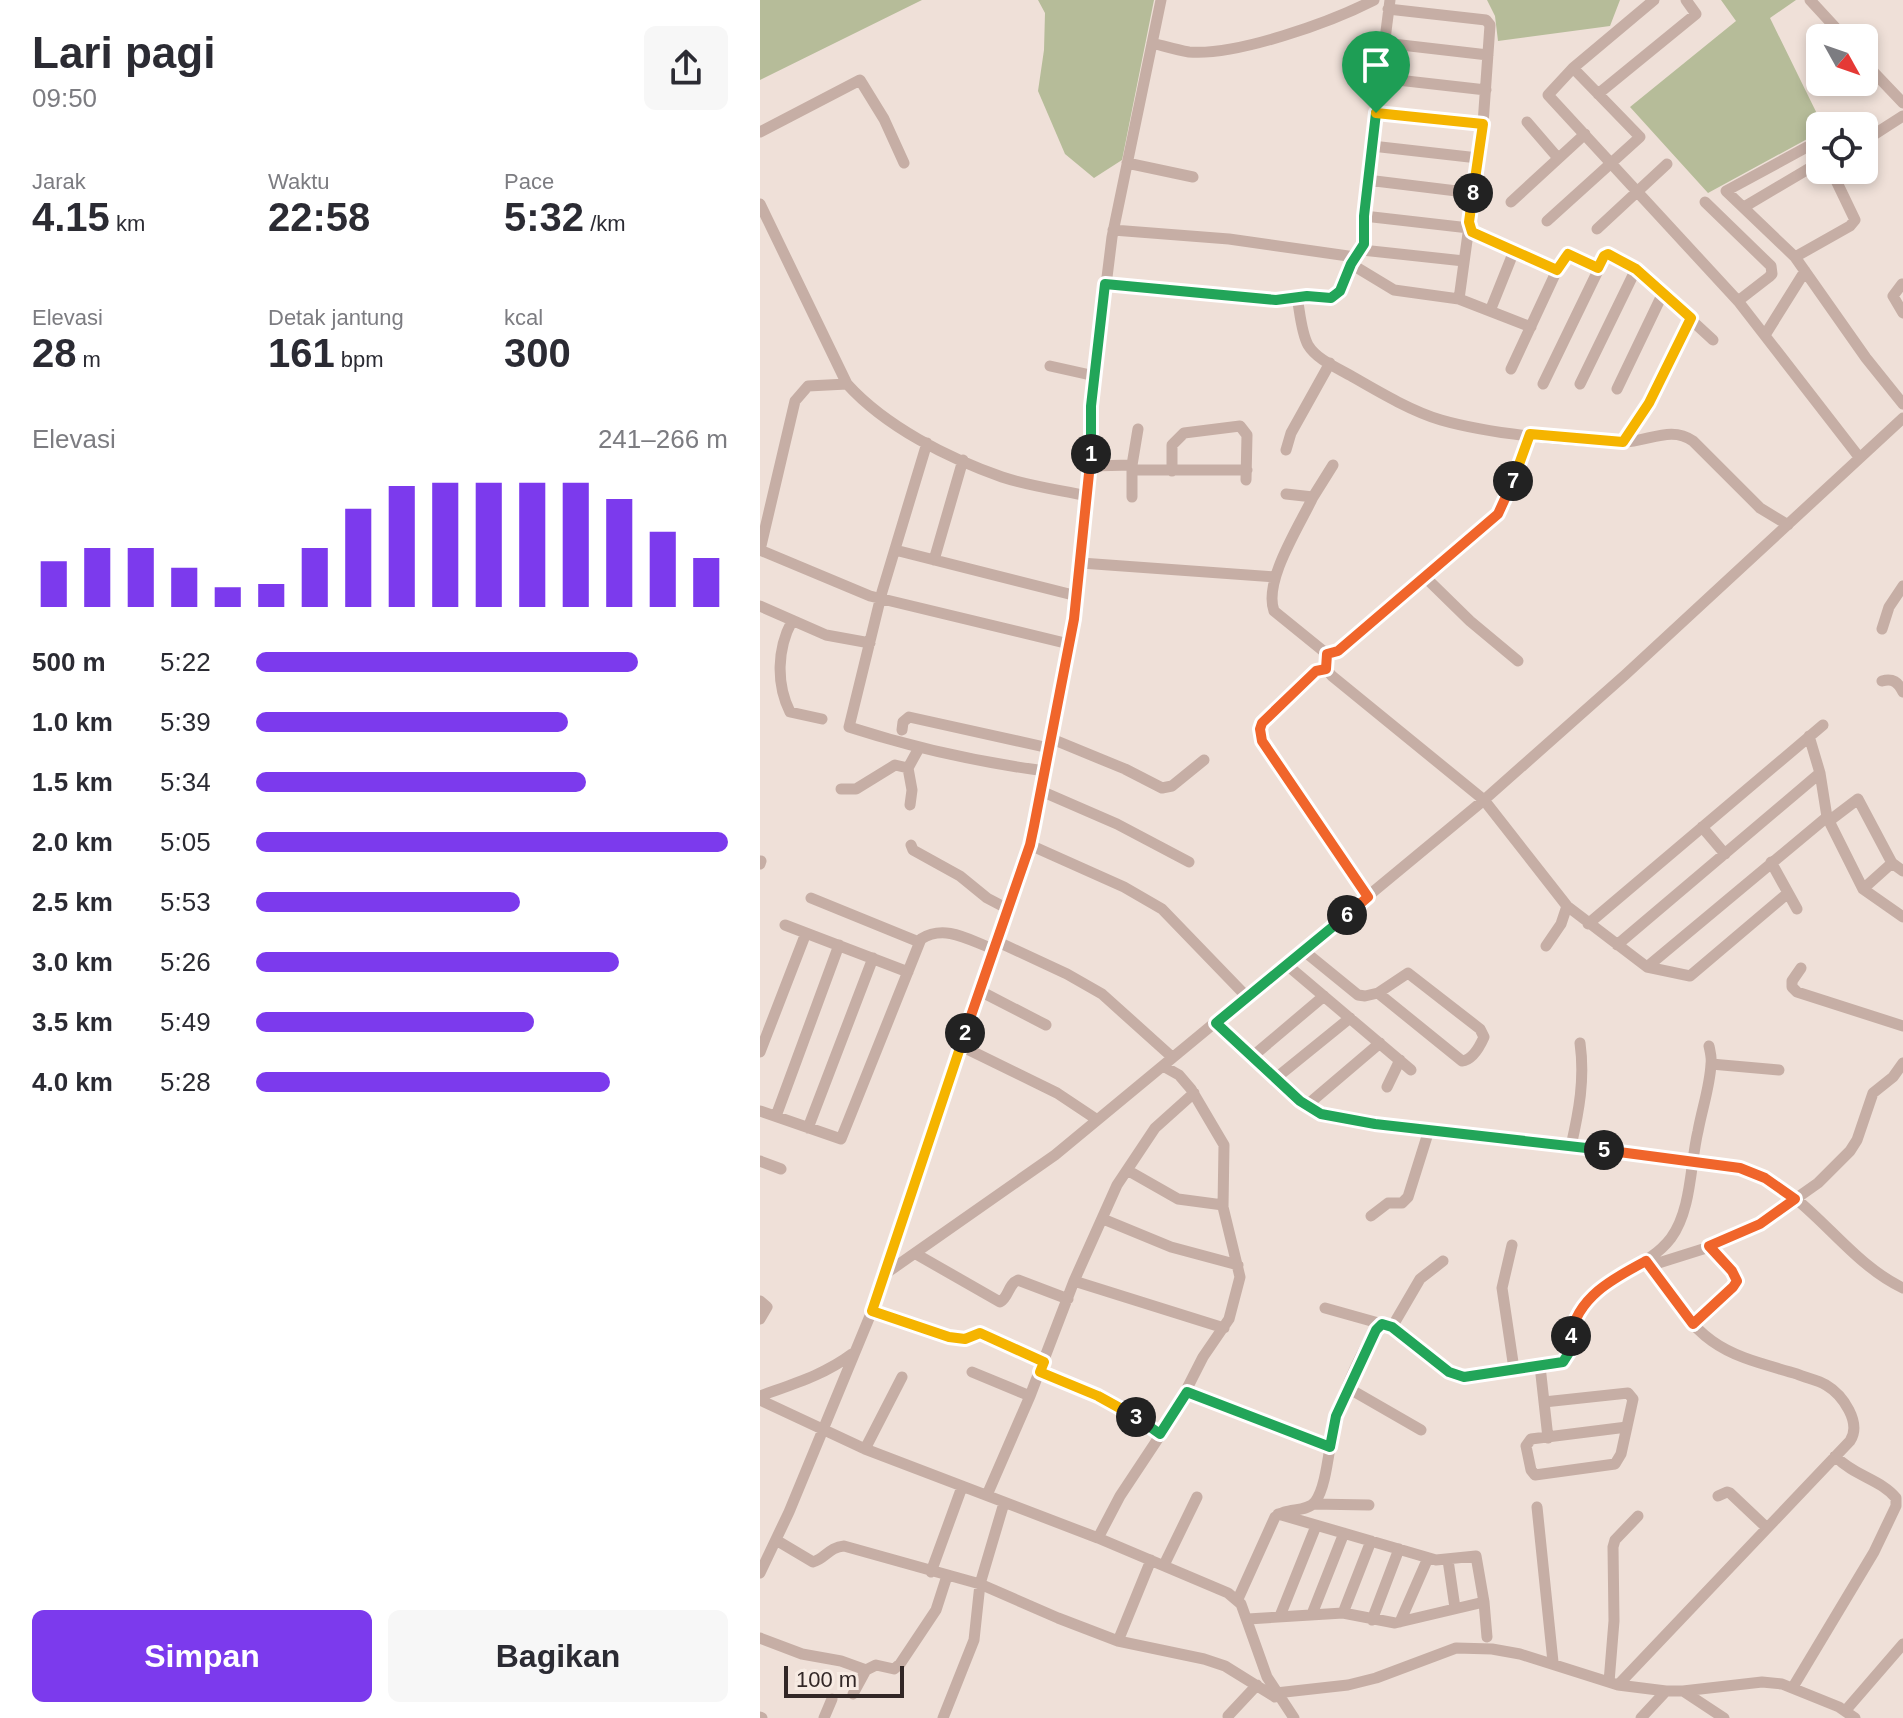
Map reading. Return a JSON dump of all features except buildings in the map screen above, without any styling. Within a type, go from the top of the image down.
[{"type":"street","points":[[760,1571],[823,1431],[872,1311],[1030,845],[1077,596],[1088,496],[1095,376],[1113,230],[1161,0]]},
{"type":"street","points":[[1152,43],[1190,52],[1245,47],[1374,0]]},
{"type":"street","points":[[1654,0],[1573,68],[1548,95],[1738,301],[1859,457]]},
{"type":"street","points":[[1598,94],[1696,14],[1686,0]]},
{"type":"street","points":[[1810,0],[1832,24]]},
{"type":"street","points":[[1105,284],[1276,300],[1331,298],[1340,291],[1356,257],[1364,216],[1389,5],[1488,21],[1490,25],[1483,124],[1459,299]]},
{"type":"street","points":[[1384,43],[1488,55]]},
{"type":"street","points":[[1547,221],[1640,137],[1573,68]]},
{"type":"street","points":[[1878,77],[1903,103]]},
{"type":"street","points":[[1380,78],[1486,90]]},
{"type":"street","points":[[760,132],[860,80],[884,119],[904,163]]},
{"type":"street","points":[[1376,113],[1483,124]]},
{"type":"street","points":[[1878,132],[1903,116]]},
{"type":"street","points":[[1527,122],[1558,158]]},
{"type":"street","points":[[1511,202],[1585,134]]},
{"type":"street","points":[[1372,146],[1478,158]]},
{"type":"street","points":[[1806,148],[1726,191],[1795,257],[1866,358],[1903,404]]},
{"type":"street","points":[[1127,163],[1193,177]]},
{"type":"street","points":[[1597,229],[1667,164]]},
{"type":"street","points":[[1744,207],[1806,170]]},
{"type":"street","points":[[1367,180],[1473,193]]},
{"type":"street","points":[[1795,257],[1854,222],[1854,214],[1838,184]]},
{"type":"street","points":[[1705,202],[1771,266],[1772,274],[1738,301]]},
{"type":"street","points":[[760,204],[847,384],[864,401],[927,443],[1005,478],[1088,496]]},
{"type":"street","points":[[1364,216],[1469,228],[1557,270]]},
{"type":"street","points":[[1113,230],[1229,239],[1356,257],[1464,261]]},
{"type":"street","points":[[1490,311],[1514,251]]},
{"type":"street","points":[[1511,369],[1557,270],[1568,254],[1598,268]]},
{"type":"street","points":[[1543,384],[1598,268],[1608,254],[1636,269],[1713,340]]},
{"type":"street","points":[[1356,257],[1394,290],[1459,299],[1531,327]]},
{"type":"street","points":[[1580,384],[1636,269]]},
{"type":"street","points":[[1765,335],[1805,271]]},
{"type":"street","points":[[1902,284],[1893,296],[1903,313]]},
{"type":"street","points":[[1617,389],[1663,293]]},
{"type":"street","points":[[1297,297],[1306,341],[1317,354],[1375,390],[1439,419],[1530,434],[1623,442],[1642,441],[1675,432],[1686,436],[1760,508],[1788,525]]},
{"type":"street","points":[[1623,442],[1649,403],[1691,318]]},
{"type":"street","points":[[1286,450],[1291,433],[1330,363]]},
{"type":"street","points":[[1050,366],[1095,376]]},
{"type":"street","points":[[847,384],[808,386],[795,401],[760,550],[880,599],[1069,644]]},
{"type":"street","points":[[885,1275],[1055,1155],[1484,800],[1625,675],[1903,418]]},
{"type":"street","points":[[1090,466],[1132,468],[1172,471],[1247,475],[1247,435],[1240,426],[1184,433],[1172,445],[1172,471]]},
{"type":"street","points":[[1132,497],[1132,468],[1138,429]]},
{"type":"street","points":[[1327,654],[1338,651],[1501,510],[1530,434]]},
{"type":"street","points":[[927,443],[880,599],[849,727],[976,762],[1045,771]]},
{"type":"street","points":[[934,560],[963,460]]},
{"type":"street","points":[[1327,654],[1274,611],[1271,594],[1275,577],[1313,497],[1333,465]]},
{"type":"street","points":[[1286,494],[1313,497]]},
{"type":"street","points":[[895,550],[1077,596]]},
{"type":"street","points":[[1081,563],[1275,577]]},
{"type":"street","points":[[1424,576],[1470,621],[1518,661]]},
{"type":"street","points":[[1882,629],[1889,607],[1903,586]]},
{"type":"street","points":[[760,606],[826,635],[870,643]]},
{"type":"street","points":[[792,621],[781,651],[782,696],[790,712],[822,719]]},
{"type":"street","points":[[1326,669],[1327,654]]},
{"type":"street","points":[[1326,669],[1484,800],[1567,906],[1647,967],[1690,976],[1788,893]]},
{"type":"street","points":[[1326,669],[1316,671],[1267,716],[1260,736],[1320,830],[1368,897]]},
{"type":"street","points":[[1882,681],[1896,681],[1903,692]]},
{"type":"street","points":[[902,730],[903,722],[909,717],[1050,744],[1125,769],[1162,788],[1172,786],[1204,760]]},
{"type":"street","points":[[1588,924],[1823,725]]},
{"type":"street","points":[[1809,736],[1820,773],[1828,819],[1863,889],[1903,917]]},
{"type":"street","points":[[895,765],[900,743]]},
{"type":"street","points":[[910,805],[912,790],[908,768],[919,748]]},
{"type":"street","points":[[841,789],[856,789],[895,765],[908,768]]},
{"type":"street","points":[[1617,945],[1820,773]]},
{"type":"street","points":[[1041,791],[1117,824],[1189,862]]},
{"type":"street","points":[[1647,967],[1771,862],[1858,799],[1892,863],[1903,871]]},
{"type":"street","points":[[1702,827],[1725,854]]},
{"type":"street","points":[[911,845],[913,850],[960,876],[987,898],[1008,909]]},
{"type":"street","points":[[1030,845],[1124,887],[1162,909],[1247,997]]},
{"type":"street","points":[[1771,862],[1797,909]]},
{"type":"street","points":[[1863,889],[1892,863]]},
{"type":"street","points":[[811,898],[919,942]]},
{"type":"street","points":[[1546,946],[1561,924],[1567,906]]},
{"type":"street","points":[[785,925],[908,972]]},
{"type":"street","points":[[760,1111],[837,1139],[843,1137],[919,942],[932,933],[943,931],[995,945],[1067,974],[1102,994],[1194,1093],[1224,1145],[1223,1205],[1238,1265],[1238,1288],[1224,1328],[1203,1357],[1187,1392],[1120,1496],[1098,1538]]},
{"type":"street","points":[[760,1052],[806,933]]},
{"type":"street","points":[[776,1116],[839,945]]},
{"type":"street","points":[[1304,951],[1358,995],[1378,993],[1408,973],[1483,1031],[1484,1037],[1470,1058],[1462,1061],[1378,993]]},
{"type":"street","points":[[808,1128],[873,958]]},
{"type":"street","points":[[1287,965],[1411,1070]]},
{"type":"street","points":[[1801,968],[1792,981],[1792,987],[1797,992],[1903,1026]]},
{"type":"street","points":[[980,991],[1046,1025]]},
{"type":"street","points":[[1253,1056],[1324,996]]},
{"type":"street","points":[[1276,1078],[1350,1018]]},
{"type":"street","points":[[1216,1023],[1306,1106],[1321,1114],[1349,1120],[1691,1161],[1753,1172],[1795,1199],[1865,1264],[1903,1288]]},
{"type":"street","points":[[1306,1106],[1380,1043]]},
{"type":"street","points":[[1571,1146],[1584,1067],[1580,1043]]},
{"type":"street","points":[[961,1046],[1057,1093],[1096,1119]]},
{"type":"street","points":[[1648,1264],[1672,1236],[1686,1202],[1711,1064],[1709,1046]]},
{"type":"street","points":[[1387,1087],[1400,1060]]},
{"type":"street","points":[[1325,1308],[1387,1326],[1457,1376],[1558,1363],[1567,1357],[1574,1323],[1592,1296],[1616,1277],[1709,1246],[1760,1224],[1818,1183],[1850,1151],[1857,1140],[1873,1093],[1890,1080],[1903,1063]]},
{"type":"street","points":[[1711,1064],[1779,1070]]},
{"type":"street","points":[[987,1495],[1110,1200],[1155,1128],[1194,1093]]},
{"type":"street","points":[[1371,1216],[1388,1203],[1399,1204],[1408,1197],[1429,1130]]},
{"type":"street","points":[[760,1161],[781,1169]]},
{"type":"street","points":[[1127,1170],[1178,1199],[1223,1205]]},
{"type":"street","points":[[1103,1219],[1171,1247],[1238,1265]]},
{"type":"street","points":[[1512,1245],[1502,1288],[1514,1369]]},
{"type":"street","points":[[1693,1324],[1737,1281],[1709,1246]]},
{"type":"street","points":[[916,1254],[998,1301],[1003,1300],[1012,1283],[1018,1280],[1068,1299]]},
{"type":"street","points":[[1313,1504],[1324,1474],[1336,1416],[1376,1330],[1387,1326],[1420,1279],[1443,1261]]},
{"type":"street","points":[[1614,1683],[1835,1456],[1854,1434],[1856,1425],[1832,1390],[1819,1381],[1735,1355],[1708,1339],[1648,1264]]},
{"type":"street","points":[[1074,1281],[1224,1328]]},
{"type":"street","points":[[760,1301],[767,1307],[760,1319]]},
{"type":"street","points":[[872,1311],[949,1337],[965,1339],[980,1333],[1115,1404],[1160,1434]]},
{"type":"street","points":[[760,1398],[817,1375],[853,1354]]},
{"type":"street","points":[[1540,1366],[1548,1438]]},
{"type":"street","points":[[972,1372],[1030,1396]]},
{"type":"street","points":[[865,1449],[902,1377]]},
{"type":"street","points":[[1348,1388],[1421,1430]]},
{"type":"street","points":[[1187,1392],[1330,1447]]},
{"type":"street","points":[[1544,1402],[1630,1393],[1633,1399],[1627,1427],[1621,1454],[1615,1464],[1535,1475],[1531,1470],[1527,1443],[1535,1438],[1627,1427]]},
{"type":"street","points":[[760,1398],[865,1449],[1098,1538],[1238,1599],[1248,1619],[1267,1677],[1288,1716]]},
{"type":"street","points":[[1793,1687],[1874,1552],[1896,1506],[1896,1498],[1888,1490],[1849,1470],[1835,1456]]},
{"type":"street","points":[[931,1572],[962,1487]]},
{"type":"street","points":[[1718,1496],[1730,1493],[1767,1528]]},
{"type":"street","points":[[1164,1565],[1197,1497]]},
{"type":"street","points":[[943,1718],[974,1640],[980,1584],[1004,1503]]},
{"type":"street","points":[[1238,1599],[1278,1514],[1313,1504],[1369,1505]]},
{"type":"street","points":[[1537,1507],[1553,1662]]},
{"type":"street","points":[[1278,1514],[1428,1558],[1448,1560],[1476,1556],[1487,1637]]},
{"type":"street","points":[[1614,1683],[1613,1547],[1615,1540],[1638,1516]]},
{"type":"street","points":[[1280,1616],[1316,1526]]},
{"type":"street","points":[[1312,1614],[1344,1533]]},
{"type":"street","points":[[776,1540],[813,1562],[831,1549],[844,1546],[980,1584],[1118,1641],[1225,1666],[1278,1696],[1376,1678],[1456,1648],[1492,1649],[1553,1662],[1614,1683],[1666,1691],[1762,1682],[1793,1687],[1850,1714],[1903,1644]]},
{"type":"street","points":[[1343,1613],[1371,1541]]},
{"type":"street","points":[[1372,1620],[1399,1549]]},
{"type":"street","points":[[1400,1622],[1428,1558]]},
{"type":"street","points":[[1118,1641],[1151,1560]]},
{"type":"street","points":[[1448,1560],[1455,1608]]},
{"type":"street","points":[[853,1694],[866,1670],[876,1665],[892,1669],[898,1667],[936,1610],[947,1576]]},
{"type":"street","points":[[1248,1619],[1343,1613],[1400,1622],[1484,1602]]},
{"type":"street","points":[[760,1638],[802,1654],[841,1661],[866,1670]]},
{"type":"street","points":[[1228,1716],[1257,1685]]},
{"type":"street","points":[[1643,1717],[1666,1691]]},
{"type":"street","points":[[1683,1691],[1724,1718]]},
{"type":"street","points":[[824,1718],[832,1699]]},
{"type":"green space","points":[[760,0],[922,0],[760,80]]},
{"type":"green space","points":[[1038,0],[1154,0],[1122,160],[1094,178],[1065,154],[1038,91],[1045,13]]},
{"type":"green space","points":[[1487,0],[1620,0],[1610,26],[1498,41],[1495,16]]},
{"type":"green space","points":[[1721,0],[1796,0],[1770,18],[1816,112],[1806,112],[1806,140],[1708,193],[1630,107],[1736,21]]},
{"type":"route","points":[[1376,113],[1483,124],[1469,222],[1472,232],[1557,270],[1568,254],[1598,268],[1608,254],[1636,269],[1691,318],[1649,403],[1623,442],[1530,434],[1505,504],[1498,514],[1338,651],[1327,654],[1326,669],[1316,671],[1262,723],[1262,741],[1368,897],[1216,1023],[1300,1101],[1321,1114],[1375,1124],[1713,1163],[1753,1172],[1795,1199],[1760,1224],[1709,1246],[1737,1281],[1693,1324],[1646,1261],[1616,1277],[1582,1308],[1574,1323],[1570,1351],[1563,1362],[1457,1376],[1392,1327],[1382,1324],[1376,1330],[1336,1416],[1330,1447],[1187,1392],[1160,1434],[1115,1404],[1040,1372],[1044,1362],[980,1333],[965,1339],[949,1337],[872,1311],[1030,845],[1081,570],[1092,436],[1091,406],[1105,284],[1276,300],[1307,296],[1331,298],[1340,291],[1351,264],[1364,244],[1367,180],[1376,113]]}]
